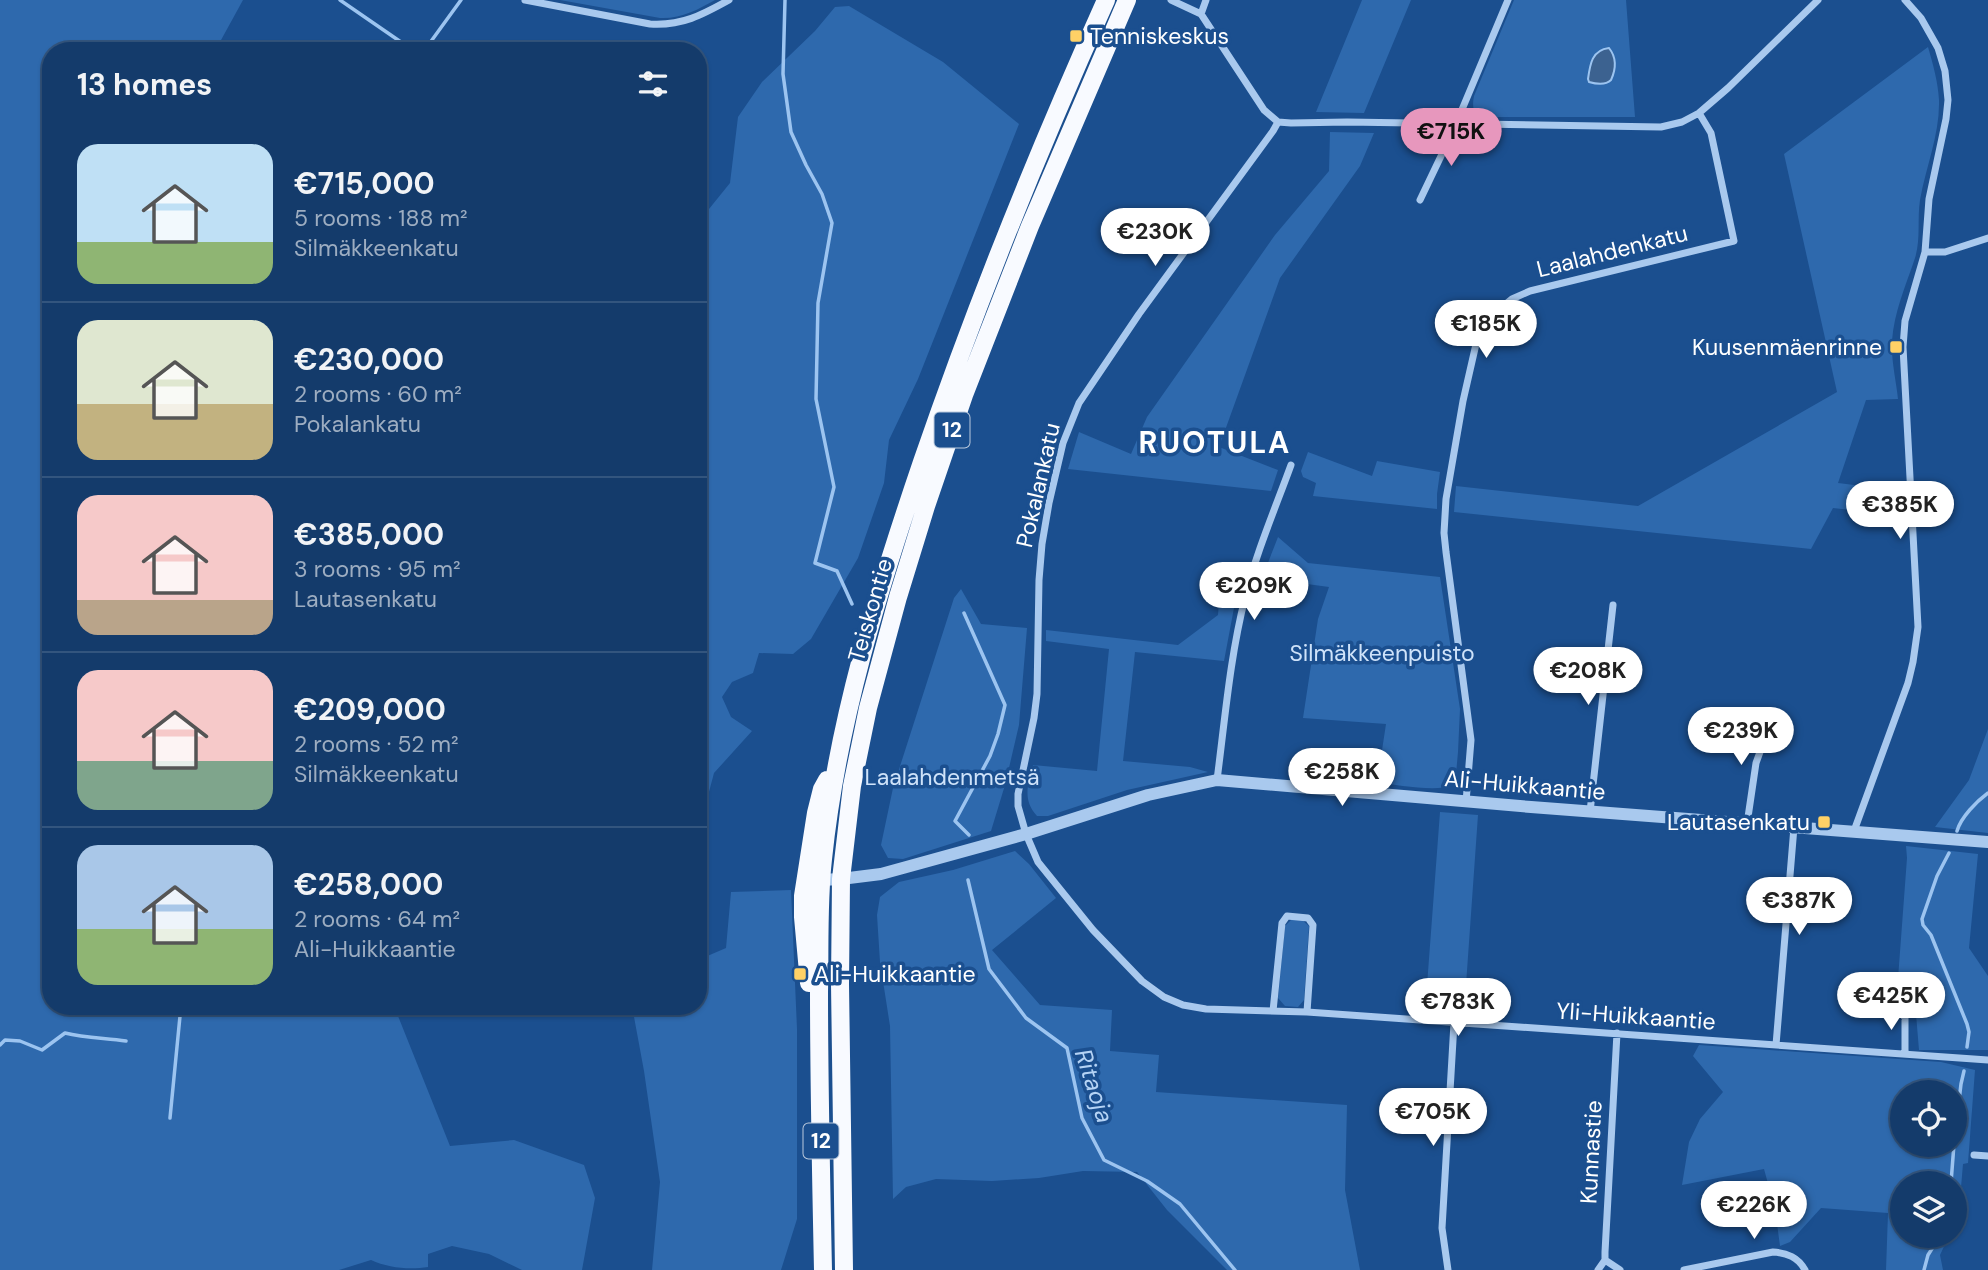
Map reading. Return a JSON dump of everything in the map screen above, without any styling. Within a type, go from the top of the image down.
[{"type":"highway","name":"Teiskontie","points":[[823,1270],[819,1012],[821,880],[838,759],[862,653],[905,513],[959,355],[1027,181],[1106,0]]},
{"type":"highway","name":"Teiskontie","points":[[844,1270],[841,879],[852,786],[868,708],[926,506],[986,335],[1127,0]]},
{"type":"highway","name":"12","points":[[819,1012],[811,996],[803,896],[812,833],[822,789],[838,759]]},
{"type":"street","points":[[525,0],[667,25],[682,23],[729,0]]},
{"type":"street","points":[[1171,0],[1201,14],[1264,110],[1278,122],[1661,127],[1682,122],[1699,113],[1818,0]]},
{"type":"street","points":[[1201,14],[1206,0]]},
{"type":"street","points":[[1420,200],[1456,124],[1508,0]]},
{"type":"street","points":[[1854,831],[1904,693],[1916,644],[1918,613],[1903,347],[1905,321],[1925,252],[1929,199],[1947,119],[1947,83],[1942,58],[1934,40],[1921,18],[1905,0]]},
{"type":"street","name":"Laalahdenkatu","points":[[1466,802],[1471,740],[1444,524],[1463,401],[1479,331],[1512,299],[1530,291],[1734,241],[1711,133],[1699,113]]},
{"type":"street","name":"Pokalankatu","points":[[1026,834],[1018,806],[1018,794],[1038,687],[1042,544],[1063,443],[1079,403],[1139,314],[1278,122]]},
{"type":"street","points":[[1925,252],[1945,252],[1988,238]]},
{"type":"street","points":[[1217,779],[1244,600],[1291,465]]},
{"type":"street","points":[[1590,812],[1613,605]]},
{"type":"street","points":[[1747,824],[1756,763],[1772,719]]},
{"type":"street","name":"Ali-Huikkaantie","points":[[821,880],[881,874],[1026,834],[1148,795],[1217,779],[1466,802],[1988,842]]},
{"type":"street","points":[[1776,1045],[1794,827]]},
{"type":"street","name":"Yli-Huikkaantie","points":[[1026,834],[1038,862],[1126,967],[1164,997],[1183,1005],[1206,1009],[1307,1012],[1988,1060]]},
{"type":"street","points":[[1273,1011],[1282,923],[1290,916],[1308,918],[1313,925],[1307,1012]]},
{"type":"street","points":[[1896,1004],[1905,1018],[1905,1054]]},
{"type":"street","points":[[1448,1270],[1442,1228],[1454,1023]]},
{"type":"street","name":"Kunnastie","points":[[1605,1260],[1617,1033]]},
{"type":"street","points":[[1974,1155],[1988,1156]]},
{"type":"street","points":[[1684,1270],[1773,1252],[1793,1257],[1805,1270]]},
{"type":"street","points":[[1598,1270],[1605,1260],[1620,1270]]},
{"type":"green space","points":[[0,0],[243,0],[220,42],[42,42],[42,1015],[398,1015],[450,1146],[514,1140],[584,1165],[595,1198],[582,1270],[522,1270],[489,1254],[452,1246],[428,1254],[428,1267],[414,1268],[392,1267],[371,1260],[339,1270],[0,1270]]},
{"type":"green space","points":[[560,0],[715,0],[682,15],[660,18]]},
{"type":"green space","points":[[1362,0],[1411,0],[1364,113],[1316,112]]},
{"type":"green space","points":[[1514,0],[1626,0],[1635,117],[1490,117],[1475,112],[1474,96]]},
{"type":"green space","points":[[849,6],[943,62],[1019,124],[918,379],[889,440],[884,483],[858,558],[811,639],[793,654],[759,653],[753,673],[732,682],[722,697],[731,717],[752,731],[714,773],[707,799],[707,209],[730,183],[738,117],[762,82],[815,31],[835,7]]},
{"type":"green space","points":[[1928,47],[1938,87],[1939,113],[1920,200],[1917,251],[1893,330],[1892,355],[1898,399],[1866,400],[1838,483],[1903,491],[1904,516],[1833,508],[1811,549],[1454,512],[1456,486],[1638,506],[1837,392],[1784,154]]},
{"type":"green space","points":[[1330,132],[1374,133],[1360,166],[1280,278],[1219,447],[1278,470],[1271,491],[1068,469],[1079,432],[1131,454],[1147,417],[1275,235],[1329,171]]},
{"type":"green space","points":[[1308,452],[1372,476],[1377,461],[1440,472],[1437,509],[1313,496],[1316,483],[1303,477],[1301,471]]},
{"type":"green space","name":"Silmäkkeenpuisto","points":[[1278,537],[1308,563],[1440,577],[1460,709],[1453,785],[1426,788],[1377,783],[1386,724],[1303,718],[1318,619],[1329,587],[1262,578]]},
{"type":"green space","points":[[1221,574],[1240,576],[1224,661],[1135,652],[1123,761],[1190,767],[1208,772],[1127,790],[1048,816],[1037,816],[1028,798],[1033,765],[1097,771],[1109,649],[1046,641],[1046,630],[1178,645],[1218,615]]},
{"type":"green space","name":"Laalahdenmetsä","points":[[961,589],[981,624],[1027,628],[1019,725],[1005,785],[991,831],[903,859],[888,858],[881,845],[893,788],[954,598]]},
{"type":"green space","points":[[1988,729],[1988,833],[1935,827],[1969,780]]},
{"type":"green space","points":[[1440,812],[1478,815],[1464,1013],[1425,1012]]},
{"type":"green space","points":[[1906,846],[1978,854],[1969,948],[1988,976],[1988,1050],[1919,1050],[1916,1014],[1897,992]]},
{"type":"green space","points":[[1015,851],[1056,898],[992,950],[1040,1005],[1112,1010],[1110,1051],[1159,1055],[1156,1092],[1347,1105],[1345,1190],[1360,1270],[1227,1270],[1167,1210],[1137,1172],[1083,1171],[1039,1178],[992,1181],[936,1179],[906,1187],[893,1199],[890,1026],[880,962],[877,915],[880,897],[899,882],[953,870]]},
{"type":"green space","points":[[791,890],[797,1029],[797,1219],[781,1270],[652,1270],[660,1182],[634,1015],[707,1015],[707,956],[726,948],[731,892]]},
{"type":"green space","points":[[1291,920],[1302,920],[1309,926],[1304,1000],[1298,1007],[1285,1006],[1278,998],[1285,926]]},
{"type":"green space","points":[[1699,1045],[1941,1062],[1975,1070],[1968,1163],[1963,1164],[1962,1171],[1890,1171],[1890,1248],[1943,1248],[1940,1255],[1943,1270],[1886,1270],[1888,1213],[1821,1208],[1790,1242],[1780,1246],[1775,1209],[1764,1169],[1682,1185],[1689,1142],[1700,1119],[1723,1092],[1693,1056]]},
{"type":"shaded area","points":[[1609,48],[1615,64],[1611,80],[1603,84],[1589,82],[1591,63],[1595,55]]},
{"type":"waterway","points":[[340,0],[401,42]]},
{"type":"waterway","points":[[431,42],[461,0]]},
{"type":"waterway","points":[[785,0],[783,74],[791,132],[822,194],[832,223],[818,303],[816,399],[834,487],[815,563],[837,571],[852,604]]},
{"type":"waterway","points":[[964,613],[1005,705],[990,756],[955,821],[969,835]]},
{"type":"waterway","points":[[1957,831],[1970,810],[1988,793]]},
{"type":"waterway","points":[[1949,853],[1937,876],[1922,919],[1967,1024],[1967,1047]]},
{"type":"waterway","name":"Ritaoja","points":[[968,880],[989,969],[1026,1018],[1067,1048],[1082,1118],[1104,1160],[1147,1181],[1180,1204],[1235,1270]]},
{"type":"waterway","points":[[170,1118],[180,1015]]},
{"type":"waterway","points":[[0,1045],[5,1040],[20,1041],[42,1050],[65,1033],[126,1041]]},
{"type":"waterway","points":[[1962,1080],[1964,1071]]},
{"type":"waterway","points":[[1952,1171],[1953,1157]]},
{"type":"waterway","points":[[1924,1270],[1932,1248]]},
{"type":"place","name":"Tenniskeskus","points":[[1076,36]]},
{"type":"place","name":"Kuusenmäenrinne","points":[[1896,347]]},
{"type":"place","name":"Lautasenkatu","points":[[1824,822]]},
{"type":"place","name":"Ali-Huikkaantie","points":[[800,974]]},
{"type":"district","name":"RUOTULA","points":[[1215,443]]}]
